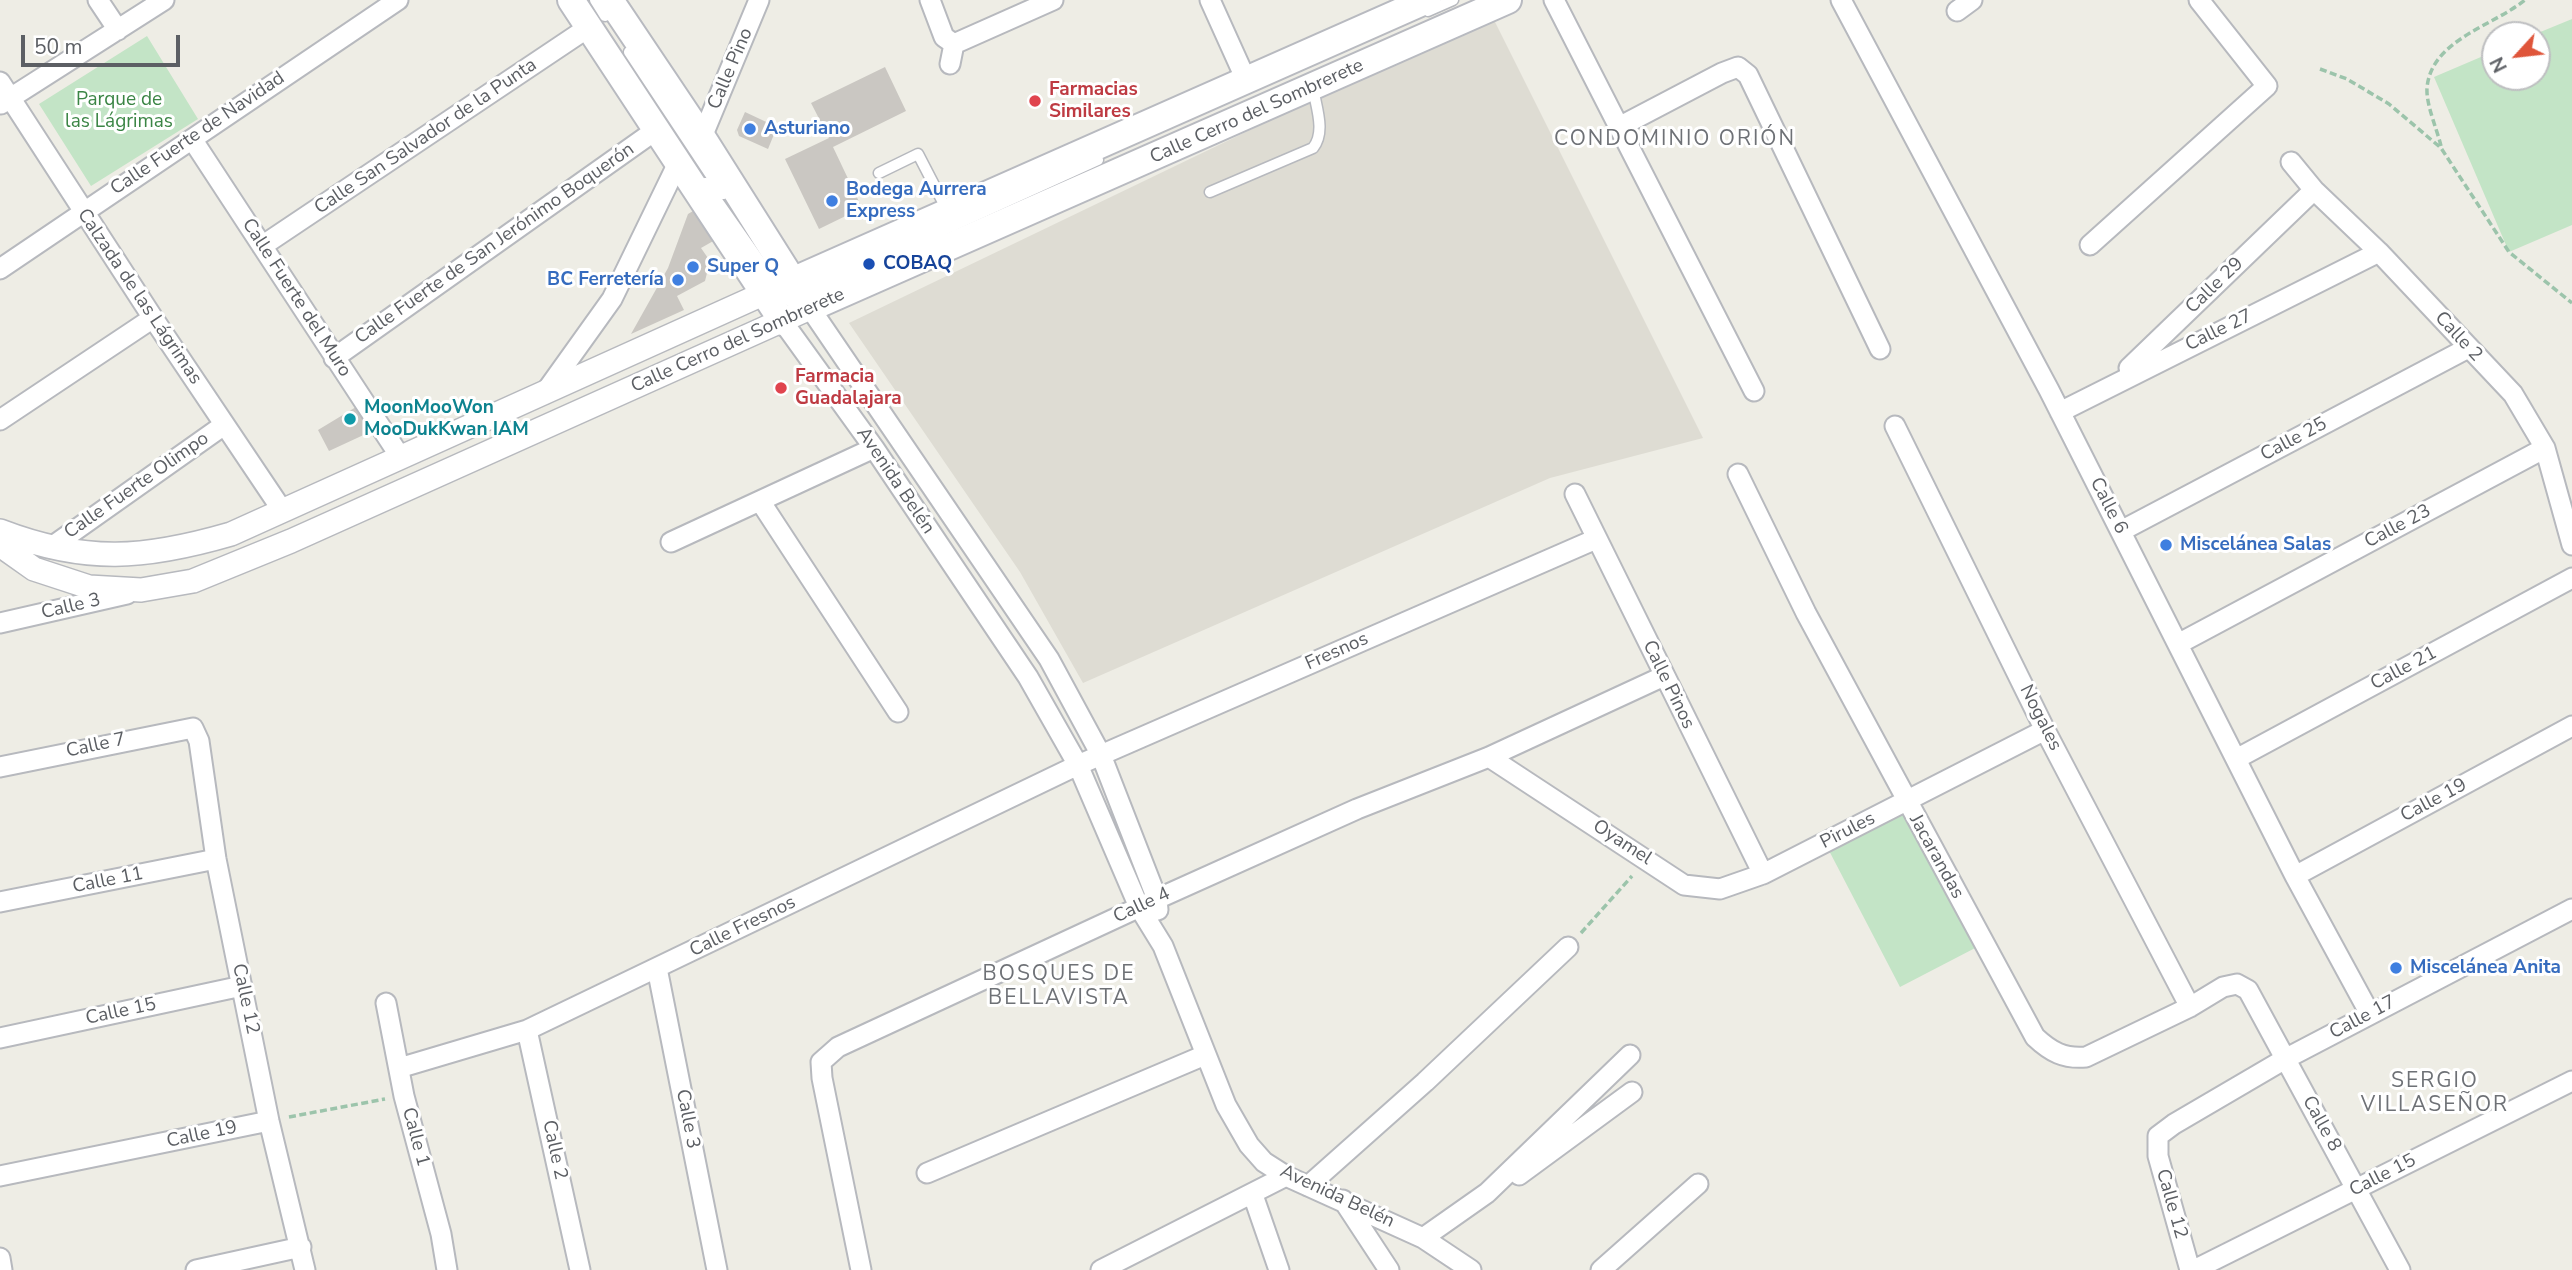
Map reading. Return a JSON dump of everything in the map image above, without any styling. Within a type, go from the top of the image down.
[{"type":"main road","name":"Avenida Belén","points":[[571,0],[603,17],[702,137],[790,297]]},
{"type":"main road","name":"Calle Cerro del Sombrerete","points":[[790,297],[948,213],[1427,0]]},
{"type":"main road","name":"Calle Cerro del Sombrerete","points":[[790,297],[1313,88],[1508,0]]},
{"type":"main road","name":"Avenida Belén","points":[[603,17],[656,130],[678,163],[790,297]]},
{"type":"street","points":[[98,0],[118,30]]},
{"type":"street","points":[[4,95],[118,30],[164,0]]},
{"type":"street","name":"Calle Fuerte de Navidad","points":[[0,269],[398,0]]},
{"type":"street","name":"Calle Pino","points":[[702,137],[759,0]]},
{"type":"street","points":[[930,0],[944,37],[954,44]]},
{"type":"street","points":[[954,44],[1053,0]]},
{"type":"street","points":[[1210,0],[1247,82]]},
{"type":"street","points":[[1554,0],[1754,391]]},
{"type":"street","name":"Calle 6","points":[[1840,0],[2060,412],[2295,876],[2370,1014]]},
{"type":"street","points":[[2090,245],[2267,86],[2199,0]]},
{"type":"street","name":"Calle San Salvador de la Punta","points":[[262,246],[603,17]]},
{"type":"street","points":[[950,64],[954,44]]},
{"type":"street","points":[[1619,127],[1722,73],[1738,67],[1748,75],[1880,349]]},
{"type":"street","name":"Calzada de las Lágrimas","points":[[4,95],[282,510]]},
{"type":"street","name":"Calle Fuerte de San Jerónimo Boquerón","points":[[334,358],[656,130]]},
{"type":"street","name":"Calle Fuerte del Muro","points":[[192,139],[401,458]]},
{"type":"street","name":"Calle 2","points":[[2291,162],[2314,190],[2379,252],[2513,394],[2544,448],[2572,545]]},
{"type":"street","points":[[543,395],[612,299],[678,163]]},
{"type":"street","name":"Calle 29","points":[[2116,381],[2314,190]]},
{"type":"street","name":"Calle 27","points":[[2060,412],[2116,381],[2379,252]]},
{"type":"street","name":"Calle Cerro del Sombrerete","points":[[0,531],[50,548],[131,556],[178,550],[231,534],[543,395],[790,297]]},
{"type":"street","name":"Calle Cerro del Sombrerete","points":[[0,545],[34,569],[89,587],[141,590],[193,580],[291,541],[790,297]]},
{"type":"street","name":"Avenida Belén","points":[[790,297],[874,448],[1028,677],[1078,765],[1148,903]]},
{"type":"street","name":"Avenida Belén","points":[[790,297],[1049,659],[1101,755],[1163,946],[1226,1104],[1249,1144],[1264,1162],[1286,1176],[1342,1199],[1423,1238],[1471,1270]]},
{"type":"street","points":[[0,420],[153,318]]},
{"type":"street","name":"Calle 25","points":[[2121,531],[2468,348]]},
{"type":"street","name":"Calle Fuerte Olimpo","points":[[50,548],[224,425]]},
{"type":"street","name":"Nogales","points":[[1895,426],[2045,730],[2190,1007]]},
{"type":"street","points":[[671,542],[874,448]]},
{"type":"street","name":"Calle 23","points":[[2178,644],[2544,448]]},
{"type":"street","name":"Jacarandas","points":[[1738,474],[1806,613],[1905,802],[2035,1037],[2051,1051],[2070,1058],[2086,1056],[2190,1007],[2223,988],[2237,984]]},
{"type":"street","name":"Calle Pinos","points":[[1575,495],[1763,874]]},
{"type":"street","points":[[760,501],[898,712]]},
{"type":"street","name":"Fresnos","points":[[1078,765],[1596,538]]},
{"type":"street","name":"Calle 21","points":[[2236,759],[2572,578]]},
{"type":"street","name":"Calle 3","points":[[0,623],[141,590]]},
{"type":"street","name":"Calle 4","points":[[861,1270],[821,1062],[838,1047],[1357,809],[1489,757],[1664,676]]},
{"type":"street","name":"Calle 19","points":[[2295,876],[2572,726]]},
{"type":"street","name":"Calle 7","points":[[0,767],[193,728]]},
{"type":"street","name":"Calle 12","points":[[193,728],[199,741],[216,859],[269,1121],[305,1270]]},
{"type":"street","name":"Pirules","points":[[1763,874],[2045,730]]},
{"type":"street","name":"Oyamel","points":[[1489,757],[1684,885],[1700,889],[1720,889],[1763,874]]},
{"type":"street","name":"Calle Fresnos","points":[[399,1068],[527,1030],[1078,765]]},
{"type":"street","name":"Calle 11","points":[[0,902],[216,859]]},
{"type":"street","name":"Calle 17","points":[[2158,1136],[2285,1059],[2572,909]]},
{"type":"street","points":[[1308,1186],[1425,1082],[1568,947]]},
{"type":"street","name":"Calle 3","points":[[657,968],[717,1270]]},
{"type":"street","name":"Calle 8","points":[[2237,984],[2248,990],[2400,1270]]},
{"type":"street","name":"Calle 15","points":[[0,1038],[242,986]]},
{"type":"street","name":"Calle 1","points":[[386,1003],[404,1096],[442,1234],[447,1270]]},
{"type":"street","name":"Calle 2","points":[[527,1030],[580,1270]]},
{"type":"street","points":[[927,1173],[1205,1055]]},
{"type":"street","points":[[1487,1193],[1630,1055]]},
{"type":"street","name":"Calle 15","points":[[2192,1270],[2572,1081]]},
{"type":"street","points":[[1423,1238],[1487,1193],[1549,1155],[1632,1092]]},
{"type":"street","name":"Calle 19","points":[[0,1176],[269,1121]]},
{"type":"street","name":"Calle 12","points":[[2158,1136],[2158,1156],[2192,1270]]},
{"type":"street","points":[[1101,1270],[1140,1261],[1286,1176]]},
{"type":"street","points":[[1601,1270],[1698,1184]]},
{"type":"street","points":[[1253,1195],[1279,1270]]},
{"type":"street","points":[[1342,1199],[1390,1270]]},
{"type":"street","points":[[196,1270],[300,1247]]},
{"type":"street","points":[[0,1258],[2,1270]]},
{"type":"lane","points":[[583,0],[790,297]]},
{"type":"lane","points":[[595,0],[603,17]]},
{"type":"lane","points":[[1133,143],[1453,0]]},
{"type":"lane","points":[[790,297],[1485,0]]},
{"type":"lane","points":[[625,46],[790,297]]},
{"type":"lane","points":[[1210,192],[1313,148],[1318,141],[1320,129],[1313,88]]},
{"type":"lane","points":[[879,173],[918,153],[948,213]]},
{"type":"lane","points":[[790,297],[1109,155]]},
{"type":"path","points":[[2441,148],[2427,89],[2432,68],[2454,41],[2506,16],[2525,0]]},
{"type":"path","points":[[2320,69],[2347,79],[2389,104],[2441,148],[2509,252],[2572,303]]},
{"type":"path","points":[[1568,947],[1648,859]]},
{"type":"path","points":[[269,1121],[404,1096]]},
{"type":"shaded area","points":[[1491,14],[1703,438],[1550,478],[1083,683],[1020,572],[849,323]]},
{"type":"green space","points":[[2572,19],[2572,225],[2509,252],[2434,77],[2481,57],[2481,91],[2551,91],[2551,28]]},
{"type":"green space","name":"Parque de las Lágrimas","points":[[147,36],[198,119],[91,186],[39,104]]},
{"type":"green space","points":[[1904,800],[1979,946],[1900,987],[1824,841]]},
{"type":"building","points":[[885,67],[906,111],[833,147],[862,208],[819,229],[785,159],[829,138],[811,103]]},
{"type":"building","points":[[745,112],[777,127],[768,149],[739,136],[737,130]]},
{"type":"building","points":[[698,208],[715,240],[701,248],[710,261],[705,281],[677,296],[684,310],[631,334],[668,268],[688,214]]},
{"type":"building","name":"MoonMooWon MooDukKwan IAM","points":[[356,407],[370,432],[329,451],[318,430]]},
{"type":"place","name":"Farmacias Similares","points":[[1035,101]]},
{"type":"place","name":"Asturiano","points":[[750,129]]},
{"type":"place","name":"Bodega Aurrera Express","points":[[832,201]]},
{"type":"place","name":"COBAQ","points":[[869,264]]},
{"type":"place","name":"Super Q","points":[[693,267]]},
{"type":"place","name":"BC Ferretería","points":[[678,280]]},
{"type":"place","name":"Farmacia Guadalajara","points":[[781,388]]},
{"type":"place","name":"MoonMooWon MooDukKwan IAM","points":[[350,419]]},
{"type":"place","name":"Miscelánea Salas","points":[[2166,545]]},
{"type":"place","name":"Miscelánea Anita","points":[[2396,968]]},
{"type":"district","name":"CONDOMINIO ORIÓN","points":[[1675,140]]},
{"type":"district","name":"BOSQUES DE BELLAVISTA","points":[[1059,987]]},
{"type":"district","name":"SERGIO VILLASEÑOR","points":[[2435,1094]]}]
